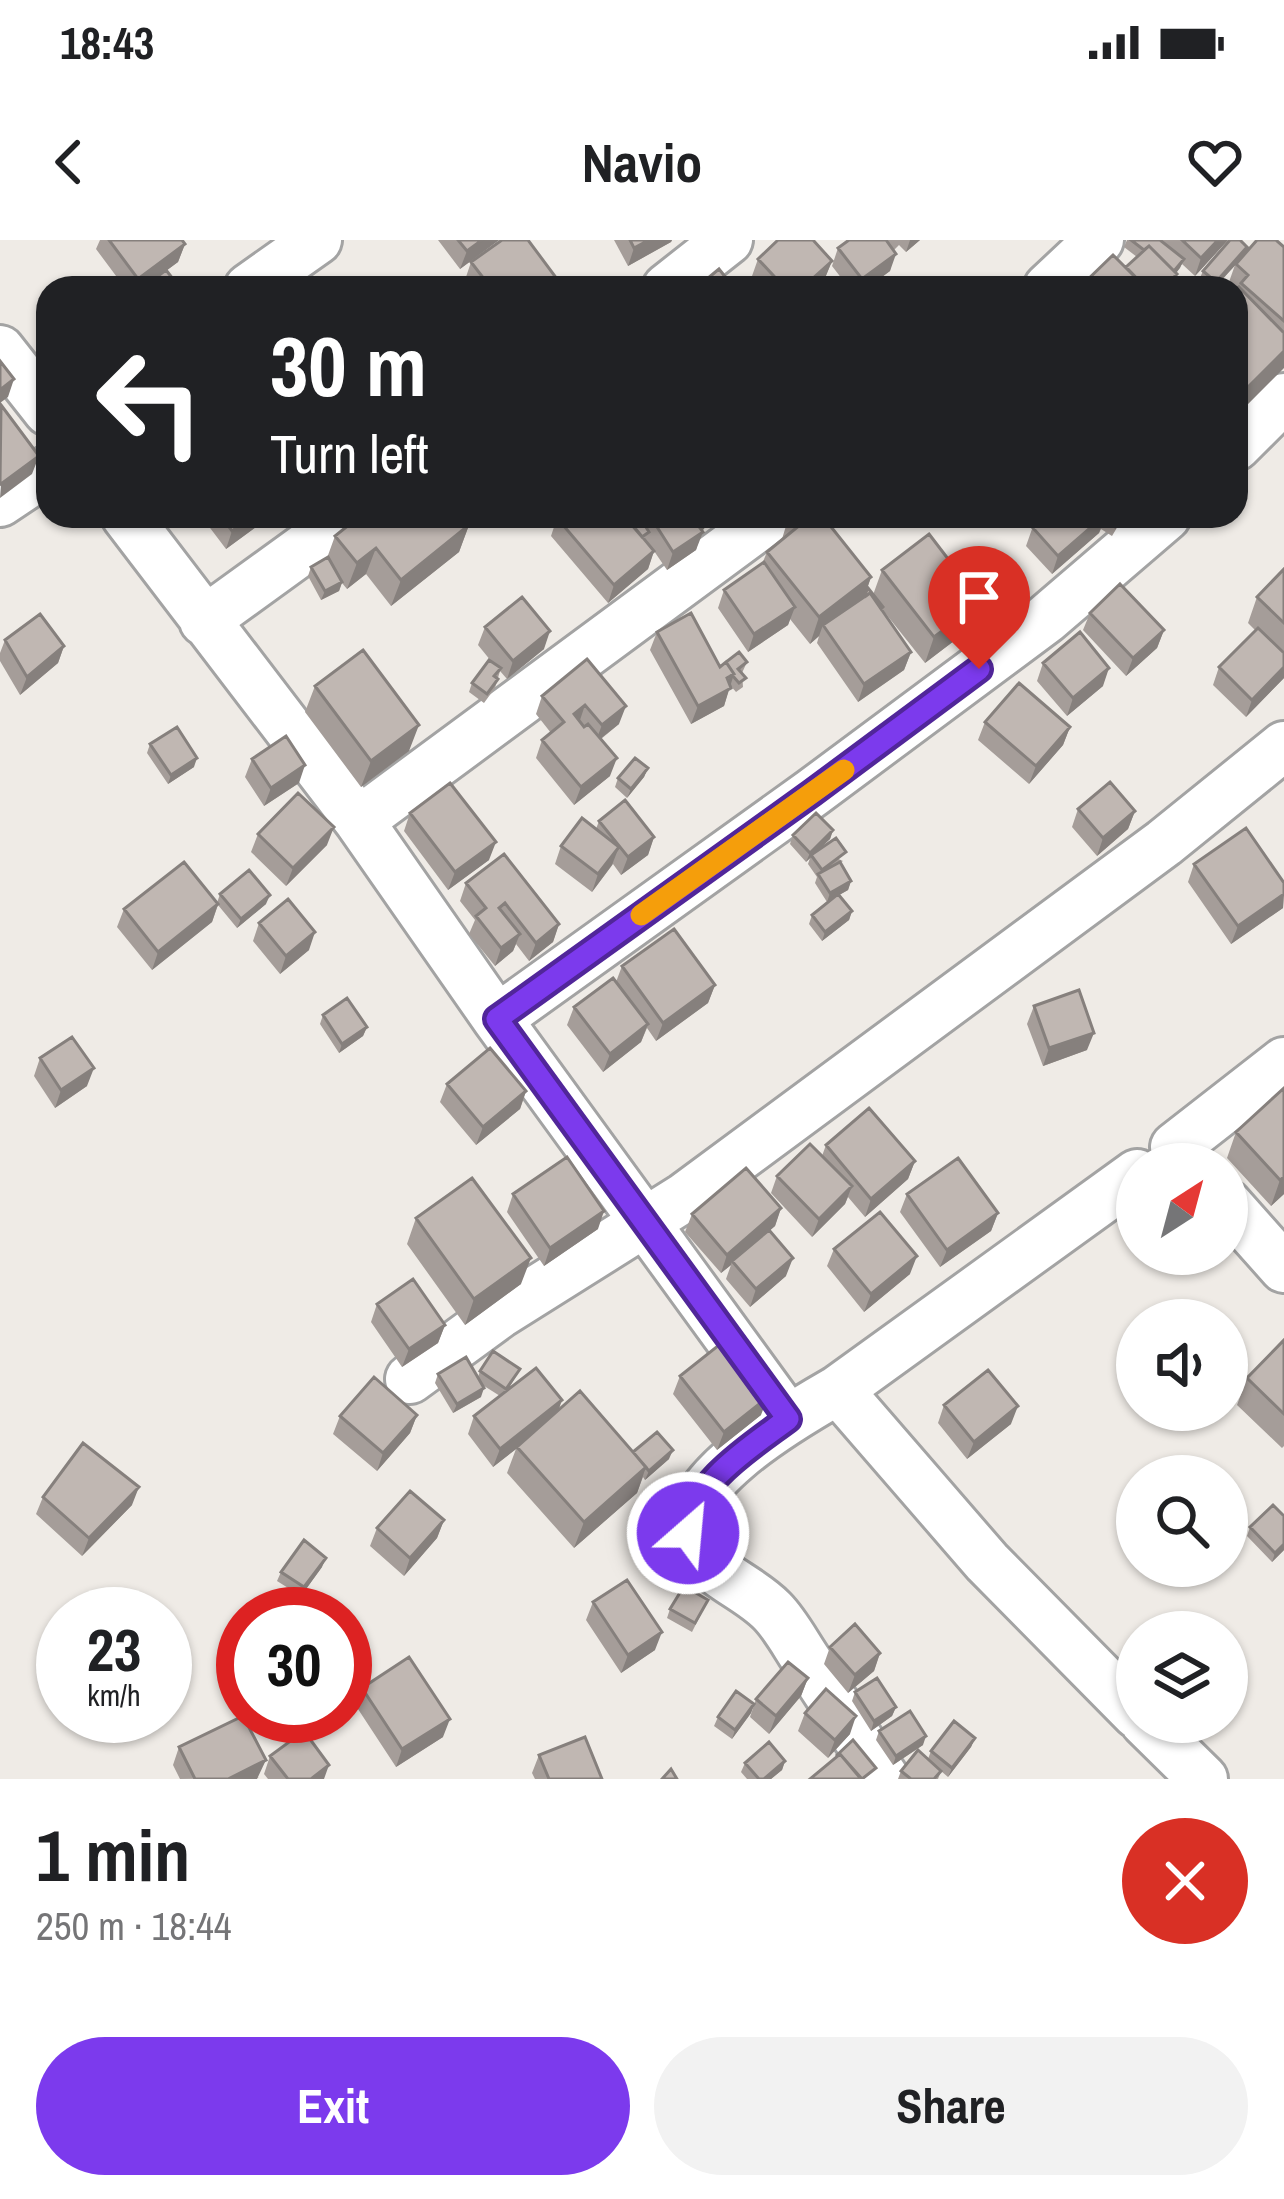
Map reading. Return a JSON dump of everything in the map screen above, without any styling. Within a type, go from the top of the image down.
[{"type":"street","points":[[266,276],[317,240]]},
{"type":"street","points":[[683,276],[728,240]]},
{"type":"street","points":[[1061,276],[1099,240]]},
{"type":"street","points":[[0,350],[36,396]]},
{"type":"street","points":[[1248,434],[1284,398]]},
{"type":"street","points":[[0,502],[36,478]]},
{"type":"street","points":[[135,528],[359,821],[788,1419]]},
{"type":"street","points":[[204,621],[332,528]]},
{"type":"street","points":[[359,821],[756,528]]},
{"type":"street","points":[[497,1019],[1046,619],[1152,528]]},
{"type":"street","points":[[410,1379],[499,1314],[647,1223],[1164,843],[1284,746]]},
{"type":"street","points":[[1186,1143],[1284,1062]]},
{"type":"street","points":[[885,1779],[772,1611],[696,1550],[688,1533],[694,1505],[727,1465],[788,1419],[838,1390],[1116,1195]]},
{"type":"street","points":[[1248,1228],[1284,1268]]},
{"type":"street","points":[[838,1390],[987,1562],[1116,1693]]},
{"type":"street","points":[[1166,1743],[1203,1779]]},
{"type":"building","points":[[109,240],[182,240],[185,244],[142,276],[136,276]]},
{"type":"building","points":[[458,240],[482,240],[467,251]]},
{"type":"building","points":[[502,240],[528,240],[555,276],[482,276],[471,262]]},
{"type":"building","points":[[778,240],[813,240],[832,261],[815,276],[774,276],[758,259]]},
{"type":"building","points":[[849,240],[886,240],[896,254],[860,276],[838,248]]},
{"type":"building","points":[[1131,240],[1160,240],[1184,259],[1174,271],[1149,246],[1144,250]]},
{"type":"building","points":[[1182,240],[1218,240],[1201,258]]},
{"type":"building","points":[[1230,240],[1240,240],[1247,247],[1221,276],[1203,271]]},
{"type":"building","points":[[1257,240],[1276,240],[1284,247],[1284,321],[1248,289],[1248,275],[1236,264]]},
{"type":"building","points":[[1149,246],[1177,274],[1135,276],[1126,267]]},
{"type":"building","points":[[1113,255],[1134,276],[1091,276]]},
{"type":"building","points":[[1248,296],[1284,333],[1284,351],[1248,387]]},
{"type":"building","points":[[0,361],[14,379],[0,390]]},
{"type":"building","points":[[1,405],[36,458],[0,482]]},
{"type":"building","points":[[345,528],[465,528],[401,580],[376,548],[357,563],[335,536]]},
{"type":"building","points":[[566,528],[635,528],[654,551],[614,585]]},
{"type":"building","points":[[658,528],[700,528],[703,532],[673,552]]},
{"type":"building","points":[[796,528],[832,528],[871,577],[819,617],[767,552]]},
{"type":"building","points":[[1033,528],[1090,528],[1058,556]]},
{"type":"building","points":[[929,534],[981,602],[934,637],[882,570]]},
{"type":"building","points":[[328,557],[342,582],[325,591],[311,567]]},
{"type":"building","points":[[764,562],[795,607],[754,634],[724,590]]},
{"type":"building","points":[[1284,569],[1284,623],[1257,597]]},
{"type":"building","points":[[1120,584],[1164,630],[1133,658],[1090,613]]},
{"type":"building","points":[[870,593],[911,652],[864,684],[823,625]]},
{"type":"building","points":[[522,597],[550,631],[513,661],[485,627]]},
{"type":"building","points":[[691,613],[720,667],[726,662],[734,674],[727,678],[731,688],[698,706],[657,632]]},
{"type":"building","points":[[40,614],[64,646],[27,677],[5,640]]},
{"type":"building","points":[[1258,628],[1284,653],[1284,667],[1252,700],[1219,667]]},
{"type":"building","points":[[1080,632],[1109,668],[1073,698],[1043,663]]},
{"type":"building","points":[[363,650],[419,725],[371,761],[315,686]]},
{"type":"building","points":[[739,652],[747,662],[738,669],[746,678],[739,683],[726,662]]},
{"type":"building","points":[[587,659],[626,706],[602,725],[585,705],[574,714],[617,758],[581,787],[542,740],[564,722],[542,696]]},
{"type":"building","points":[[489,660],[501,668],[487,694],[472,683]]},
{"type":"building","points":[[1019,683],[1070,727],[1036,766],[985,722]]},
{"type":"building","points":[[177,727],[197,758],[171,775],[150,744]]},
{"type":"building","points":[[286,736],[305,765],[271,788],[252,759]]},
{"type":"building","points":[[635,758],[648,768],[631,789],[618,778]]},
{"type":"building","points":[[1110,782],[1135,811],[1103,838],[1078,809]]},
{"type":"building","points":[[450,783],[496,842],[455,872],[410,813]]},
{"type":"building","points":[[298,793],[334,827],[293,868],[258,834]]},
{"type":"building","points":[[625,800],[654,837],[628,857],[599,821]]},
{"type":"building","points":[[816,813],[833,830],[810,853],[793,835]]},
{"type":"building","points":[[582,818],[619,847],[598,874],[561,846]]},
{"type":"building","points":[[1246,828],[1284,883],[1284,894],[1238,926],[1194,864]]},
{"type":"building","points":[[836,838],[846,852],[822,870],[811,855]]},
{"type":"building","points":[[504,854],[559,924],[536,943],[505,903],[499,908],[520,934],[501,948],[476,916],[486,908],[466,883]]},
{"type":"building","points":[[184,862],[218,904],[158,952],[124,909]]},
{"type":"building","points":[[840,862],[851,881],[830,893],[818,874]]},
{"type":"building","points":[[249,870],[270,895],[241,919],[220,894]]},
{"type":"building","points":[[838,894],[852,911],[825,932],[812,915]]},
{"type":"building","points":[[288,899],[315,932],[286,956],[259,923]]},
{"type":"building","points":[[674,929],[715,985],[663,1023],[622,966]]},
{"type":"building","points":[[613,978],[648,1024],[610,1054],[574,1007]]},
{"type":"building","points":[[1079,990],[1094,1033],[1049,1048],[1034,1006]]},
{"type":"building","points":[[347,998],[367,1027],[342,1044],[323,1015]]},
{"type":"building","points":[[72,1037],[94,1068],[61,1090],[40,1058]]},
{"type":"building","points":[[490,1048],[526,1091],[483,1127],[447,1084]]},
{"type":"building","points":[[1284,1088],[1284,1177],[1280,1180],[1236,1132]]},
{"type":"building","points":[[869,1108],[915,1161],[871,1199],[826,1145]]},
{"type":"building","points":[[810,1144],[852,1186],[819,1219],[777,1176]]},
{"type":"building","points":[[567,1157],[604,1211],[550,1248],[513,1194]]},
{"type":"building","points":[[958,1158],[998,1213],[947,1250],[907,1194]]},
{"type":"building","points":[[746,1168],[781,1208],[727,1255],[692,1214]]},
{"type":"building","points":[[472,1178],[531,1258],[474,1299],[416,1218]]},
{"type":"building","points":[[880,1212],[917,1256],[871,1294],[834,1249]]},
{"type":"building","points":[[769,1230],[793,1258],[756,1289],[732,1261]]},
{"type":"building","points":[[413,1279],[445,1325],[409,1349],[377,1304]]},
{"type":"building","points":[[1284,1340],[1284,1414],[1248,1379]]},
{"type":"building","points":[[724,1341],[768,1397],[724,1432],[680,1376]]},
{"type":"building","points":[[493,1351],[520,1369],[506,1389],[480,1371]]},
{"type":"building","points":[[466,1357],[484,1388],[457,1404],[438,1374]]},
{"type":"building","points":[[536,1368],[562,1400],[500,1449],[474,1416]]},
{"type":"building","points":[[988,1370],[1018,1406],[974,1442],[944,1405]]},
{"type":"building","points":[[374,1377],[417,1415],[383,1453],[340,1416]]},
{"type":"building","points":[[580,1391],[646,1467],[584,1522],[517,1447]]},
{"type":"building","points":[[657,1432],[673,1450],[649,1471],[633,1452]]},
{"type":"building","points":[[83,1443],[139,1487],[89,1538],[43,1497]]},
{"type":"building","points":[[410,1491],[444,1520],[410,1558],[377,1528]]},
{"type":"building","points":[[1273,1505],[1284,1516],[1284,1544],[1275,1553],[1250,1527]]},
{"type":"building","points":[[304,1540],[326,1558],[304,1587],[281,1572]]},
{"type":"building","points":[[627,1580],[662,1632],[628,1655],[593,1602]]},
{"type":"building","points":[[684,1586],[708,1600],[695,1623],[670,1609]]},
{"type":"building","points":[[855,1624],[880,1653],[855,1675],[830,1647]]},
{"type":"building","points":[[409,1657],[450,1719],[402,1749],[372,1703],[372,1681]]},
{"type":"building","points":[[788,1662],[808,1678],[776,1716],[756,1699]]},
{"type":"building","points":[[877,1678],[896,1707],[874,1721],[855,1692]]},
{"type":"building","points":[[826,1689],[856,1716],[835,1740],[805,1713]]},
{"type":"building","points":[[736,1691],[754,1704],[735,1730],[718,1717]]},
{"type":"building","points":[[910,1711],[926,1736],[896,1756],[879,1731]]},
{"type":"building","points":[[954,1721],[975,1738],[952,1768],[931,1751]]},
{"type":"building","points":[[216,1729],[216,1743],[257,1743],[266,1760],[228,1779],[195,1779],[179,1747]]},
{"type":"building","points":[[585,1737],[602,1779],[549,1779],[539,1755]]},
{"type":"building","points":[[853,1740],[876,1768],[862,1779],[840,1754],[836,1756]]},
{"type":"building","points":[[769,1742],[785,1761],[759,1779],[745,1763]]},
{"type":"building","points":[[288,1743],[313,1743],[329,1765],[311,1779],[288,1779],[270,1756]]},
{"type":"building","points":[[918,1750],[941,1771],[934,1779],[911,1779],[901,1771]]},
{"type":"building","points":[[840,1754],[861,1779],[810,1779]]},
{"type":"slow traffic","points":[[641,915],[844,770]]},
{"type":"route","points":[[688,1533],[694,1505],[727,1465],[788,1419],[497,1019],[979,669]]}]
